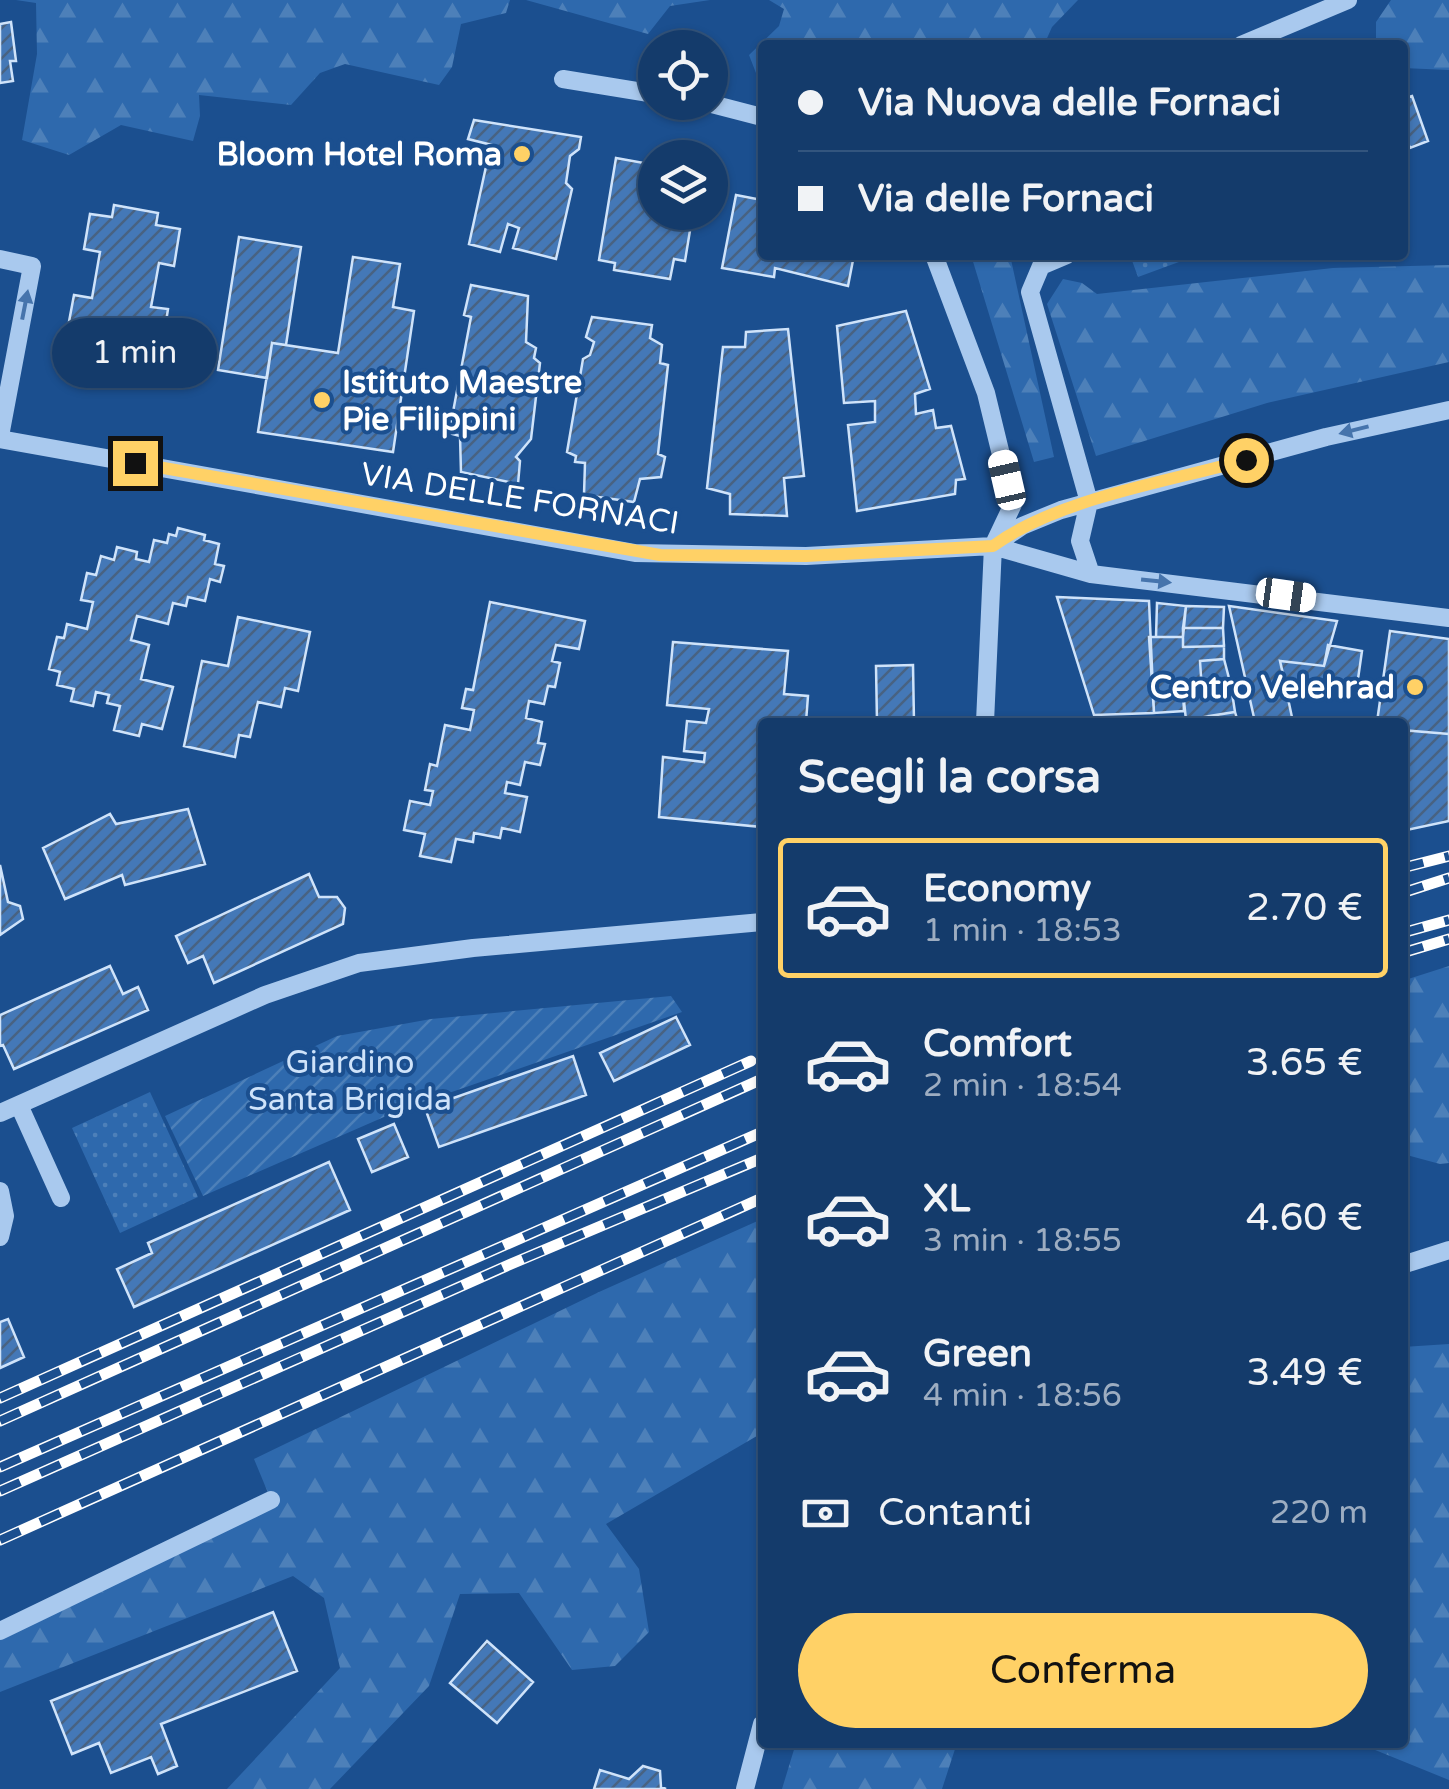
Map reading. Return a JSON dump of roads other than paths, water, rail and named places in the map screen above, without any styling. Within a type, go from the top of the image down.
[{"type":"street","points":[[1253,40],[1348,0]]},
{"type":"street","points":[[563,79],[638,91]]},
{"type":"street","points":[[728,109],[758,117]]},
{"type":"street","points":[[0,260],[32,266],[0,437]]},
{"type":"street","points":[[936,260],[986,392],[1013,504],[993,546],[985,718]]},
{"type":"street","points":[[1056,260],[1041,266],[1030,292],[1089,502],[1080,541],[1091,574]]},
{"type":"street","points":[[993,546],[1044,516],[1089,502],[1380,424],[1449,410]]},
{"type":"street","name":"VIA DELLE FORNACI","points":[[0,437],[660,555],[806,556],[993,546],[1091,574],[1449,618]]},
{"type":"street","points":[[0,1114],[265,995],[359,963],[473,948],[758,922]]},
{"type":"street","points":[[19,1105],[61,1198]]},
{"type":"street","points":[[0,1191],[5,1216],[0,1237]]},
{"type":"street","points":[[1408,1263],[1449,1250]]},
{"type":"street","points":[[0,1631],[271,1500]]},
{"type":"street","points":[[745,1789],[758,1739]]},
{"type":"railway","points":[[1408,866],[1449,856]]},
{"type":"railway","points":[[1408,891],[1449,878]]},
{"type":"railway","points":[[1408,931],[1449,920]]},
{"type":"railway","points":[[1408,951],[1449,939]]},
{"type":"railway","points":[[0,1398],[751,1061]]},
{"type":"railway","points":[[0,1421],[758,1081]]},
{"type":"railway","points":[[0,1467],[758,1134]]},
{"type":"railway","points":[[0,1491],[511,1264],[758,1160]]},
{"type":"railway","points":[[0,1540],[758,1200]]},
{"type":"place","name":"Bloom Hotel Roma","points":[[522,154]]},
{"type":"place","name":"Istituto Maestre Pie Filippini","points":[[322,400]]},
{"type":"place","name":"Centro Velehrad","points":[[1415,687]]},
{"type":"park label","name":"Giardino Santa Brigida","points":[[350,1080]]}]
